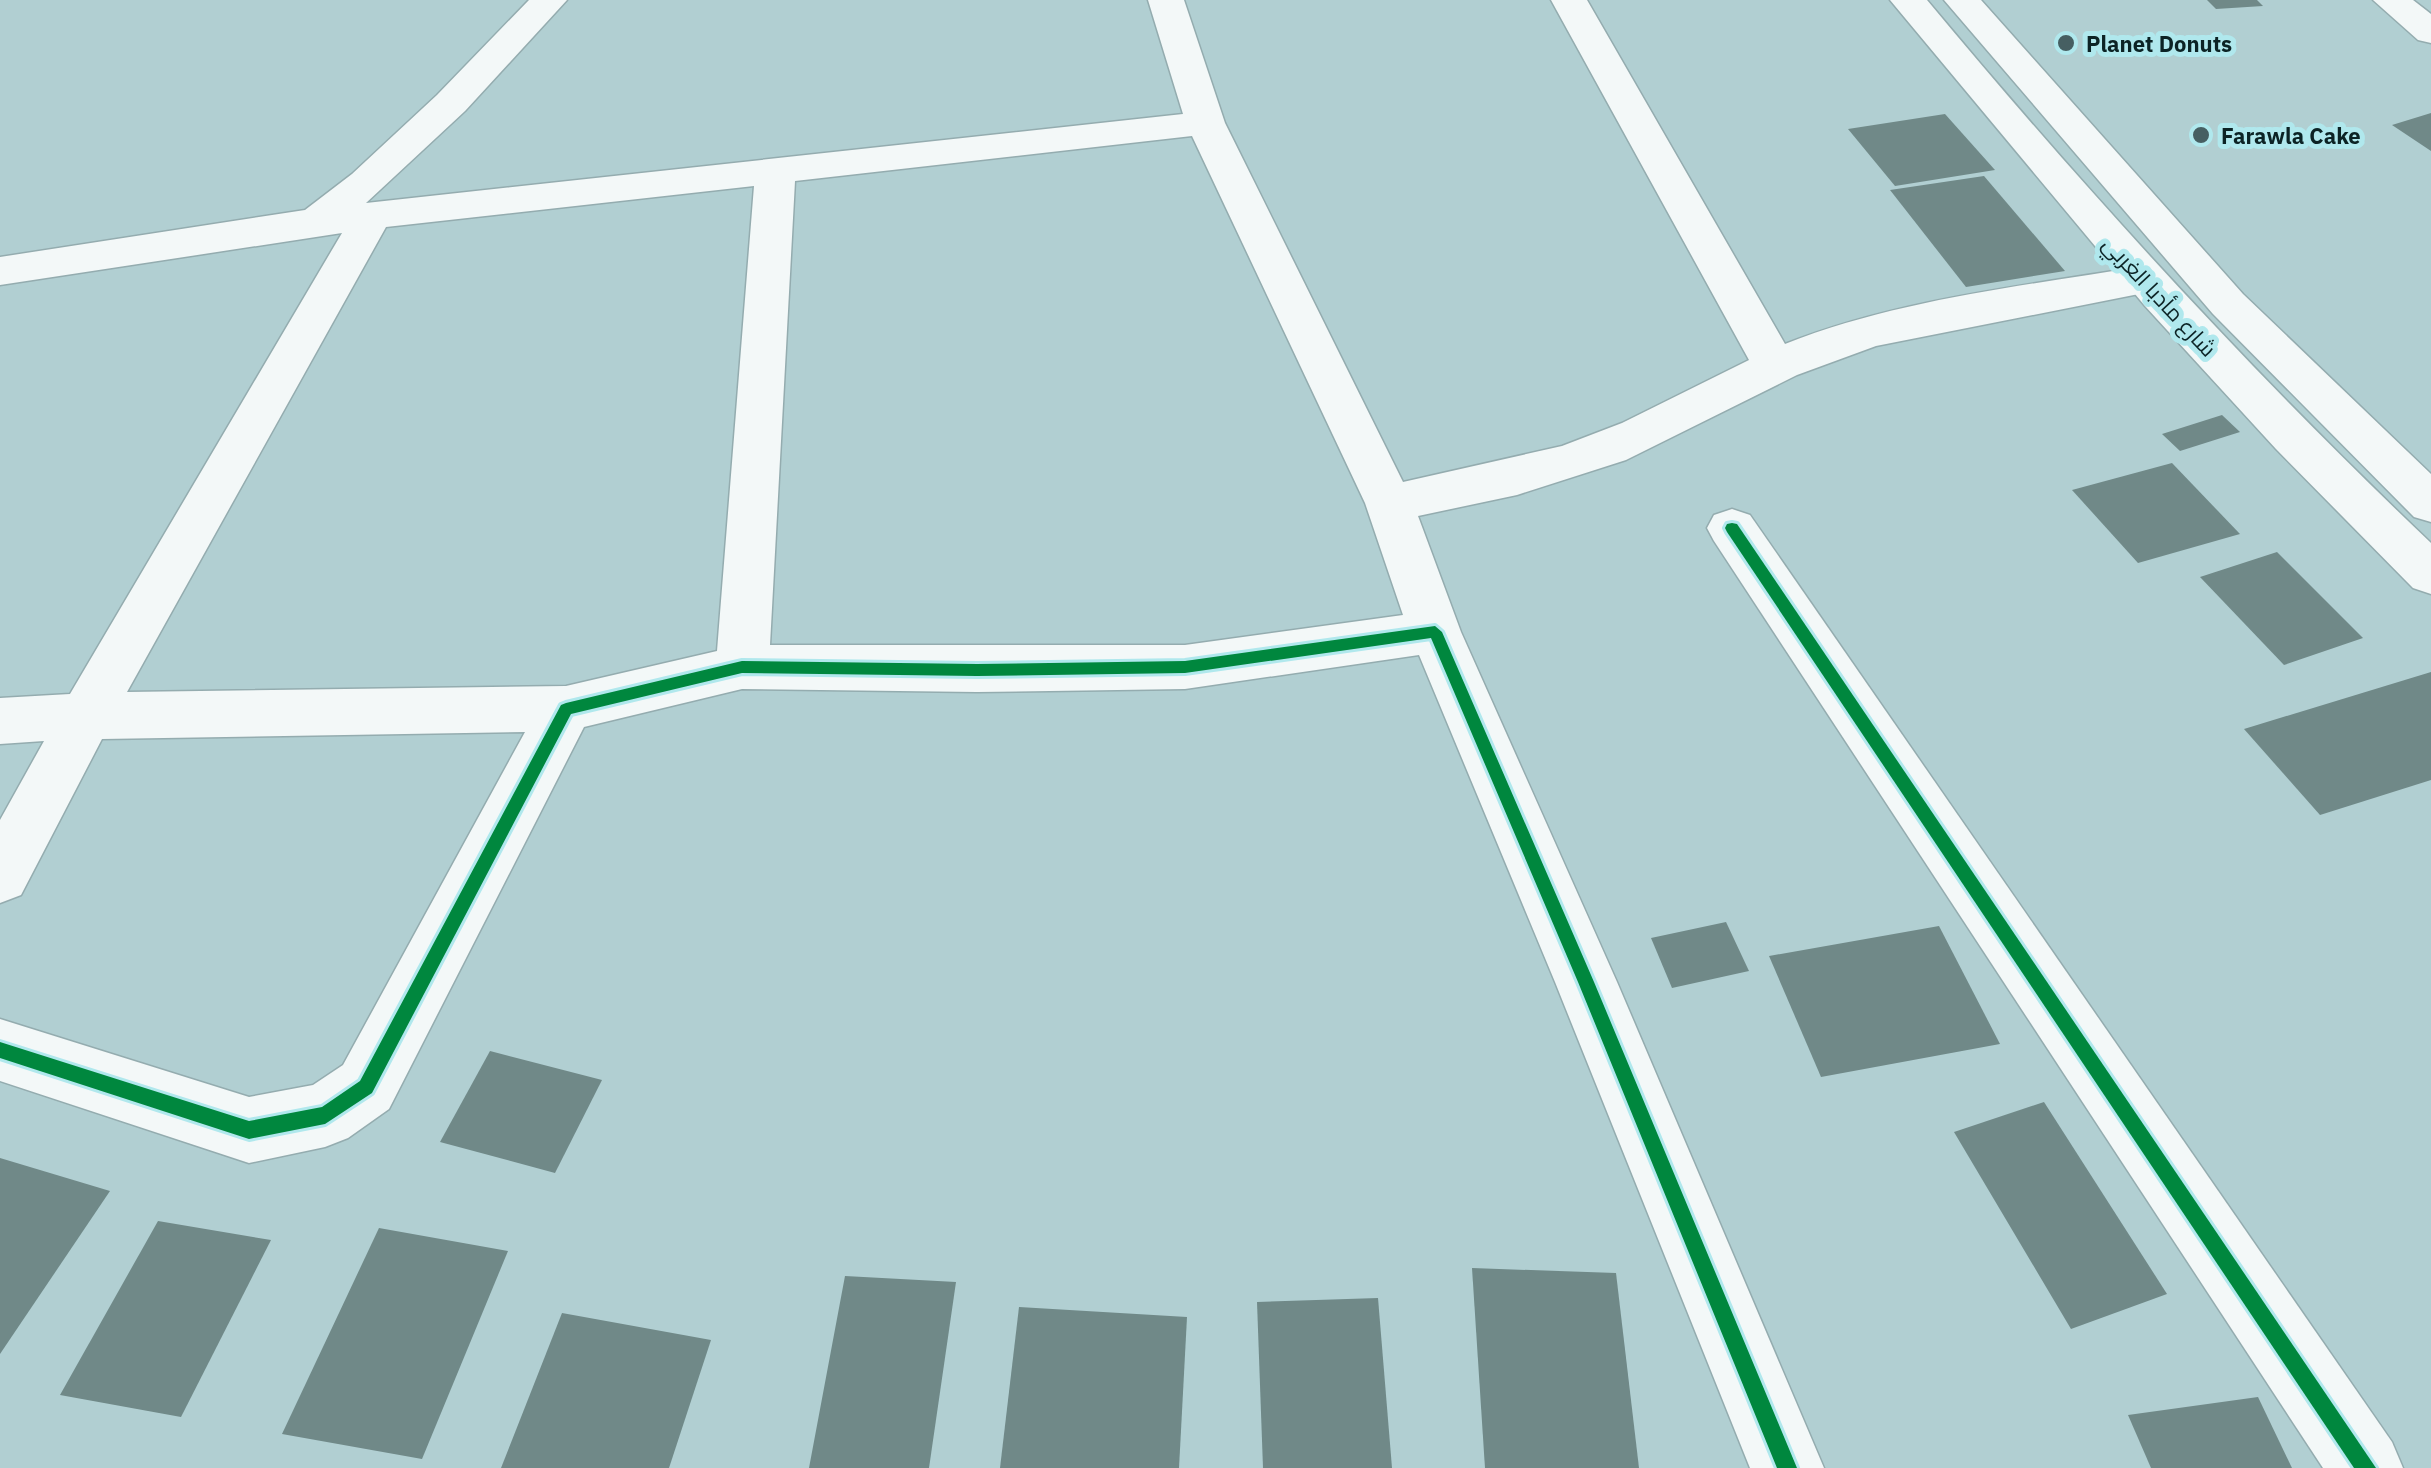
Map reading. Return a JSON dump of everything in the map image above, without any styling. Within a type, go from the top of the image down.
[{"type":"street","points":[[317,222],[366,183],[450,104],[549,0]]},
{"type":"street","points":[[1166,0],[1205,124],[1390,504],[1434,632],[1586,982],[1787,1468]]},
{"type":"street","points":[[1569,0],[1774,364]]},
{"type":"street","name":"شارع مأدبا الغربي","points":[[1908,0],[2042,166],[2144,280],[2332,480],[2431,574]]},
{"type":"street","name":"شارع مأدبا الغربي","points":[[1962,0],[2228,304],[2431,504]]},
{"type":"street","points":[[2391,0],[2431,32]]},
{"type":"street","points":[[0,271],[317,222],[1205,124]]},
{"type":"street","points":[[742,666],[774,170]]},
{"type":"street","points":[[0,876],[86,716],[372,216]]},
{"type":"street","points":[[1390,504],[1466,490],[1593,454],[1640,434],[1774,364],[1835,342],[2144,280]]},
{"type":"street","points":[[1732,528],[2366,1468]]},
{"type":"street","points":[[0,721],[86,716],[566,709],[742,666],[977,670],[1185,666],[1434,632]]},
{"type":"street","points":[[0,1050],[249,1130],[325,1116],[366,1087],[566,709]]},
{"type":"building","points":[[2207,0],[2257,0],[2263,6],[2216,9]]},
{"type":"building","points":[[2431,113],[2431,151],[2392,125]]},
{"type":"building","points":[[1945,114],[1995,170],[1895,186],[1848,129]]},
{"type":"building","points":[[1984,176],[2065,271],[1966,287],[1890,190]]},
{"type":"building","points":[[2222,415],[2240,432],[2180,451],[2162,434]]},
{"type":"building","points":[[2172,463],[2240,534],[2138,563],[2072,490]]},
{"type":"building","points":[[2277,552],[2363,638],[2284,665],[2200,577]]},
{"type":"building","points":[[2431,672],[2431,780],[2320,815],[2244,729]]},
{"type":"building","points":[[1726,922],[1749,971],[1672,988],[1651,938]]},
{"type":"building","points":[[1939,926],[2000,1044],[1821,1077],[1769,956]]},
{"type":"building","points":[[490,1051],[602,1080],[555,1173],[440,1142]]},
{"type":"building","points":[[2044,1102],[2167,1294],[2071,1329],[1954,1132]]},
{"type":"building","points":[[0,1158],[110,1191],[0,1354]]},
{"type":"building","points":[[158,1221],[271,1240],[181,1417],[60,1395]]},
{"type":"building","points":[[379,1228],[508,1251],[422,1459],[282,1434]]},
{"type":"building","points":[[1472,1268],[1616,1273],[1639,1468],[1485,1468]]},
{"type":"building","points":[[845,1276],[956,1282],[929,1468],[809,1468]]},
{"type":"building","points":[[1378,1298],[1392,1468],[1263,1468],[1257,1302]]},
{"type":"building","points":[[1019,1307],[1187,1317],[1179,1468],[1000,1468]]},
{"type":"building","points":[[562,1313],[711,1340],[669,1468],[501,1468]]},
{"type":"building","points":[[2258,1397],[2292,1468],[2151,1468],[2128,1415]]},
{"type":"cycle path","points":[[1732,528],[2366,1468]]},
{"type":"cycle path","points":[[0,1050],[249,1130],[325,1115],[366,1087],[566,709],[742,667],[1185,667],[1435,632],[1586,982],[1787,1468]]},
{"type":"place","name":"Planet Donuts","points":[[2066,43]]},
{"type":"place","name":"Farawla Cake","points":[[2201,135]]}]
